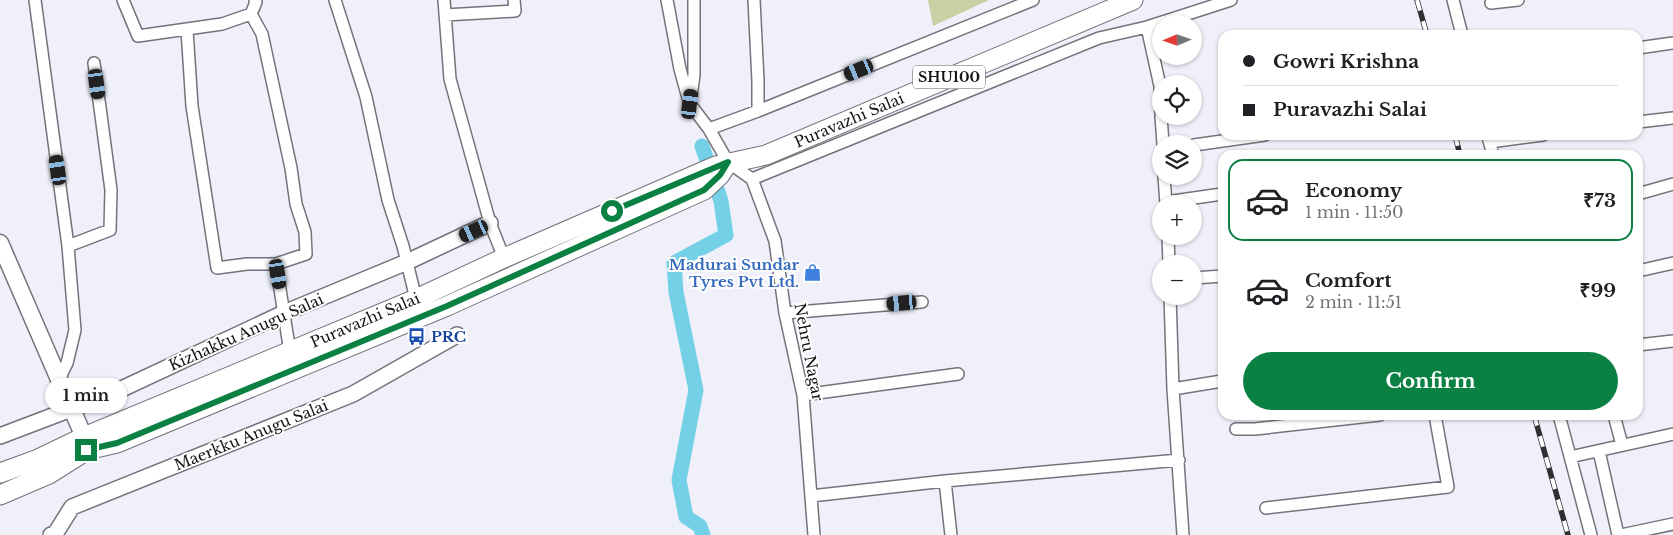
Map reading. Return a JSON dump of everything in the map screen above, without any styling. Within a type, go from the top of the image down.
[{"type":"main road","name":"Puravazhi Salai","points":[[0,474],[85,443],[290,352],[416,299],[504,258],[714,173],[766,155],[1133,0]]},
{"type":"main road","name":"Puravazhi Salai","points":[[0,495],[49,474],[85,443],[117,443],[447,306],[714,173]]},
{"type":"main road","points":[[0,243],[85,443]]},
{"type":"street","points":[[35,0],[68,246],[75,330],[67,363],[59,380]]},
{"type":"street","points":[[123,0],[138,36],[222,24],[251,14],[256,2],[255,0]]},
{"type":"street","points":[[335,0],[366,98],[388,200],[403,246],[416,299]]},
{"type":"street","points":[[444,0],[450,78],[490,223],[504,258]]},
{"type":"street","points":[[445,15],[515,11],[514,0]]},
{"type":"street","points":[[667,0],[680,69],[690,104],[709,129],[714,173],[752,179],[1099,38],[1147,27],[1231,0]]},
{"type":"street","points":[[690,104],[694,75],[694,0]]},
{"type":"street","points":[[754,0],[758,111]]},
{"type":"street","points":[[709,129],[1033,0]]},
{"type":"street","points":[[1454,0],[1461,30]]},
{"type":"street","points":[[1491,3],[1518,0]]},
{"type":"street","points":[[187,30],[192,106],[217,268],[247,264],[276,264],[306,254],[305,232],[296,204],[291,168],[262,34],[251,14]]},
{"type":"street","points":[[1147,27],[1158,75]]},
{"type":"street","points":[[1643,47],[1673,43]]},
{"type":"street","points":[[68,246],[110,230],[111,190],[94,63]]},
{"type":"street","points":[[1643,121],[1673,118]]},
{"type":"street","points":[[1202,144],[1229,140]]},
{"type":"street","name":"Nehru Nagar","points":[[752,179],[775,241],[785,313],[803,394],[814,535]]},
{"type":"street","points":[[1643,193],[1673,184]]},
{"type":"street","points":[[1202,197],[1218,195]]},
{"type":"street","name":"Kizhakku Anugu Salai","points":[[0,436],[113,393],[284,313],[406,262],[490,223]]},
{"type":"street","points":[[1643,270],[1673,263]]},
{"type":"street","points":[[276,264],[290,352]]},
{"type":"street","points":[[1202,277],[1218,276]]},
{"type":"street","points":[[785,313],[922,302]]},
{"type":"street","points":[[1170,305],[1183,535]]},
{"type":"street","name":"Maerkku Anugu Salai","points":[[51,535],[55,534],[72,507],[353,394],[457,335]]},
{"type":"street","points":[[1643,344],[1673,341]]},
{"type":"street","points":[[803,394],[958,374]]},
{"type":"street","points":[[1174,389],[1218,382]]},
{"type":"street","points":[[1236,430],[1335,420]]},
{"type":"street","points":[[1266,508],[1448,487],[1436,420]]},
{"type":"street","points":[[1560,420],[1591,535]]},
{"type":"street","points":[[1615,420],[1622,445]]},
{"type":"street","points":[[1570,457],[1673,434]]},
{"type":"street","points":[[1599,451],[1620,535],[1673,524]]},
{"type":"street","points":[[811,496],[945,481],[1179,460]]},
{"type":"street","points":[[945,481],[951,535]]},
{"type":"green space","points":[[928,0],[989,0],[933,26]]},
{"type":"waterway","points":[[702,146],[721,201],[726,235],[674,263],[676,292],[696,390],[679,480],[686,517],[700,526],[703,535]]},
{"type":"railway","points":[[1417,0],[1426,30]]},
{"type":"railway","points":[[1456,140],[1459,150]]},
{"type":"railway","points":[[1535,420],[1568,535]]},
{"type":"place","name":"Madurai Sundar Tyres Pvt Ltd.","points":[[813,273]]},
{"type":"place","name":"PRC","points":[[417,336]]},
{"type":"route","points":[[86,450],[117,443],[447,306],[704,190],[720,175],[728,162],[612,211]]}]
